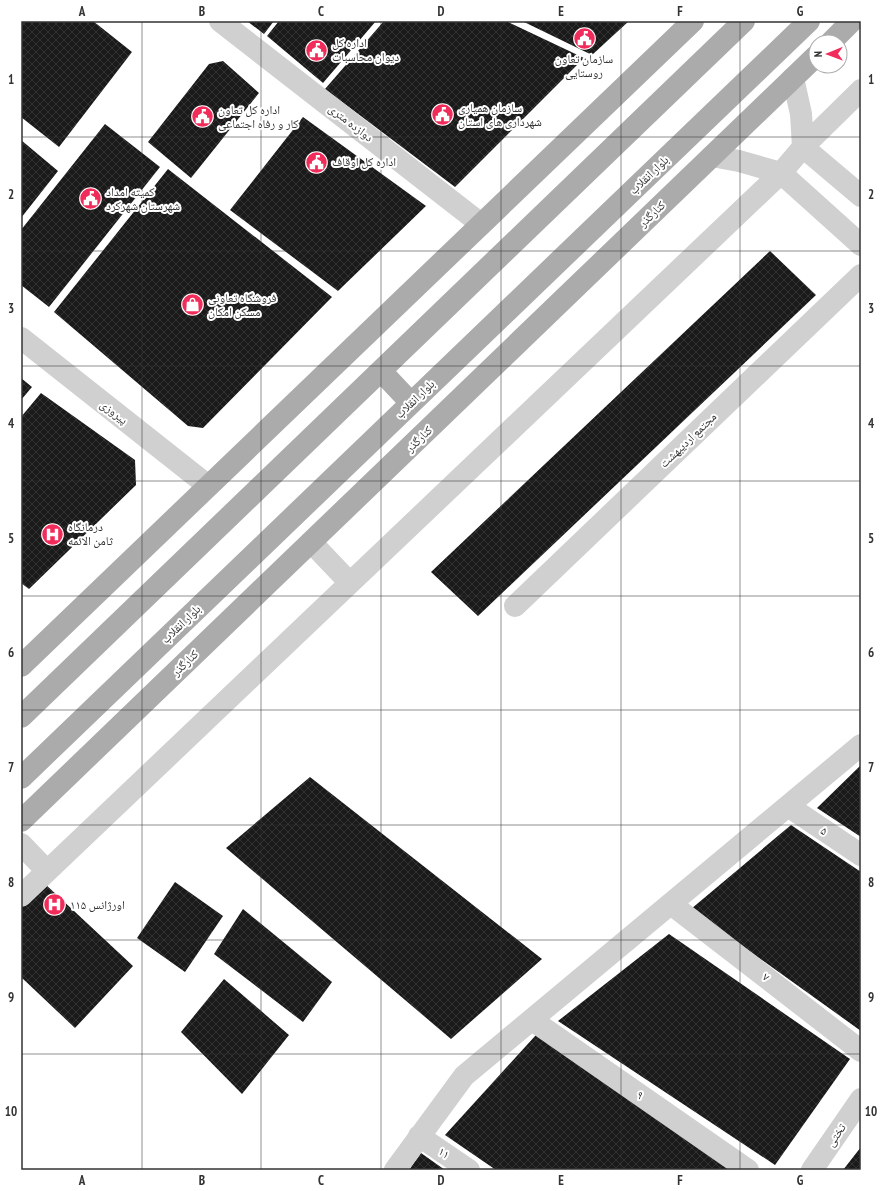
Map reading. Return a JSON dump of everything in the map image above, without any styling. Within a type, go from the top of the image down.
[{"type":"main road","points":[[21,666],[692,21]]},
{"type":"main road","points":[[21,717],[744,21]]},
{"type":"main road","name":"بلوار انقلاب","points":[[21,778],[810,21]]},
{"type":"main road","points":[[838,34],[852,21]]},
{"type":"main road","name":"کنارگذر","points":[[21,821],[808,64]]},
{"type":"main road","points":[[381,371],[411,403]]},
{"type":"main road","points":[[310,500],[334,520]]},
{"type":"street","name":"دوازده متری","points":[[220,21],[481,224]]},
{"type":"street","points":[[793,78],[801,114],[804,147],[861,196]]},
{"type":"street","points":[[21,896],[781,173],[804,147],[861,90]]},
{"type":"street","points":[[712,156],[739,161],[781,173],[861,245]]},
{"type":"street","name":"مجتمع اردیبهشت","points":[[516,606],[861,275]]},
{"type":"street","name":"پیروزی","points":[[21,338],[207,486]]},
{"type":"street","points":[[312,542],[350,582]]},
{"type":"street","points":[[395,1170],[464,1076],[861,745]]},
{"type":"street","name":"۵","points":[[788,806],[861,855]]},
{"type":"street","points":[[21,844],[47,871]]},
{"type":"street","name":"۷","points":[[670,904],[861,1051]]},
{"type":"street","name":"۹","points":[[532,1020],[748,1170]]},
{"type":"street","name":"تختی","points":[[812,1170],[861,1100]]},
{"type":"street","name":"۱۱","points":[[419,1136],[469,1170]]},
{"type":"building","points":[[21,21],[93,21],[132,52],[59,147],[21,117]]},
{"type":"building","points":[[247,21],[274,21],[264,34]]},
{"type":"building","name":"اداره کل دیوان محاسبات","points":[[279,21],[376,21],[323,83],[267,36]]},
{"type":"building","name":"سازمان همیاری شهرداری های استان","points":[[384,21],[506,21],[584,58],[455,187],[325,89]]},
{"type":"building","name":"سازمان تعاون روستایی","points":[[522,21],[629,21],[592,55]]},
{"type":"building","name":"اداره کل تعاون کار و رفاه اجتماعی","points":[[223,61],[259,93],[191,178],[148,142],[209,64]]},
{"type":"building","name":"اداره کل اوقاف","points":[[303,117],[426,206],[338,291],[230,210]]},
{"type":"building","name":"کمیته امداد شهرستان شهرکرد","points":[[105,124],[160,167],[49,307],[21,285],[21,230]]},
{"type":"building","points":[[21,140],[58,171],[21,218]]},
{"type":"building","name":"فروشگاه تعاونی مسکن امکان","points":[[168,169],[332,297],[203,428],[188,426],[54,312]]},
{"type":"building","points":[[770,251],[816,295],[478,616],[431,572]]},
{"type":"building","points":[[21,378],[32,387],[21,400]]},
{"type":"building","name":"درمانگاه ثامن الائمه","points":[[41,393],[135,460],[136,485],[29,589],[21,583],[21,417]]},
{"type":"building","points":[[861,765],[861,837],[817,808]]},
{"type":"building","points":[[310,777],[542,959],[451,1039],[226,848]]},
{"type":"building","points":[[791,825],[861,872],[861,1031],[691,909]]},
{"type":"building","points":[[175,882],[223,916],[185,972],[137,938]]},
{"type":"building","points":[[44,883],[133,966],[75,1028],[21,977],[21,908]]},
{"type":"building","points":[[243,909],[332,982],[303,1022],[214,954]]},
{"type":"building","points":[[669,934],[850,1059],[775,1165],[558,1021]]},
{"type":"building","points":[[224,979],[289,1035],[242,1094],[181,1032]]},
{"type":"building","points":[[536,1035],[732,1170],[496,1170],[445,1135]]},
{"type":"building","points":[[861,1147],[861,1170],[843,1170]]},
{"type":"building","points":[[421,1153],[445,1170],[409,1170]]},
{"type":"place","name":"سازمان تعاون روستایی","points":[[584,38]]},
{"type":"place","name":"اداره کل دیوان محاسبات","points":[[317,50]]},
{"type":"place","name":"سازمان همیاری شهرداری های استان","points":[[443,115]]},
{"type":"place","name":"اداره کل تعاون کار و رفاه اجتماعی","points":[[203,117]]},
{"type":"place","name":"اداره کل اوقاف","points":[[316,162]]},
{"type":"place","name":"کمیته امداد شهرستان شهرکرد","points":[[90,199]]},
{"type":"place","name":"فروشگاه تعاونی مسکن امکان","points":[[192,305]]},
{"type":"place","name":"درمانگاه ثامن الائمه","points":[[53,534]]},
{"type":"place","name":"اورژانس ۱۱۵","points":[[55,905]]}]
